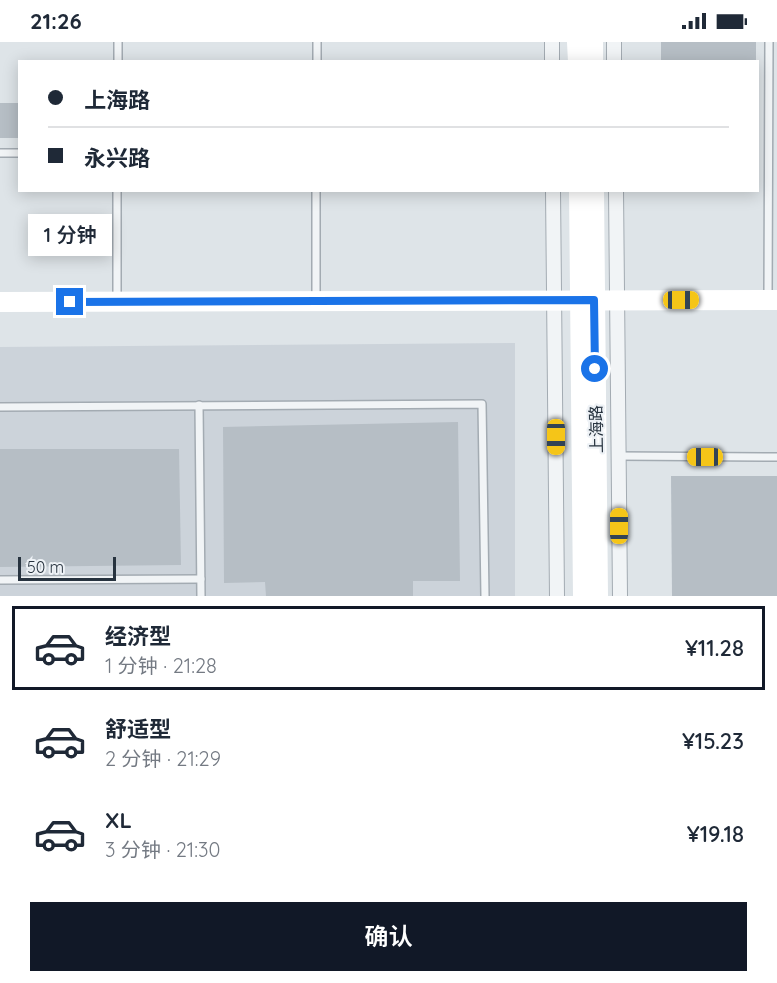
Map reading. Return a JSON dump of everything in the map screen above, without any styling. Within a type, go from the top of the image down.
[{"type":"main road","points":[[578,42],[578,60]]},
{"type":"main road","points":[[592,42],[593,60]]},
{"type":"main road","name":"上海路","points":[[579,192],[587,300],[598,596]]},
{"type":"main road","name":"上海路","points":[[583,596],[587,300],[594,192]]},
{"type":"main road","points":[[0,302],[772,300]]},
{"type":"street","points":[[552,42],[552,60]]},
{"type":"street","points":[[614,42],[614,60]]},
{"type":"street","points":[[553,192],[557,596]]},
{"type":"street","points":[[616,192],[620,596]]},
{"type":"lane","points":[[118,42],[118,60]]},
{"type":"lane","points":[[316,42],[316,60]]},
{"type":"lane","points":[[769,42],[768,182],[772,300]]},
{"type":"lane","points":[[0,153],[18,153]]},
{"type":"lane","points":[[768,182],[777,182]]},
{"type":"lane","points":[[117,192],[117,302]]},
{"type":"lane","points":[[316,192],[316,300]]},
{"type":"lane","points":[[0,407],[482,404],[485,596]]},
{"type":"lane","points":[[199,405],[201,596]]},
{"type":"lane","points":[[618,456],[777,457]]},
{"type":"lane","points":[[0,580],[201,579]]},
{"type":"shaded area","points":[[515,343],[515,596],[0,596],[0,347]]},
{"type":"building","points":[[661,42],[756,42],[756,60],[661,60]]},
{"type":"building","points":[[0,103],[18,103],[18,138],[0,138]]},
{"type":"building","points":[[458,422],[460,581],[413,581],[413,596],[266,596],[265,582],[224,583],[223,427]]},
{"type":"building","points":[[0,449],[179,449],[181,565],[0,567]]},
{"type":"building","points":[[671,476],[777,476],[777,596],[672,596]]},
{"type":"route","points":[[70,302],[594,300],[595,369]]}]
